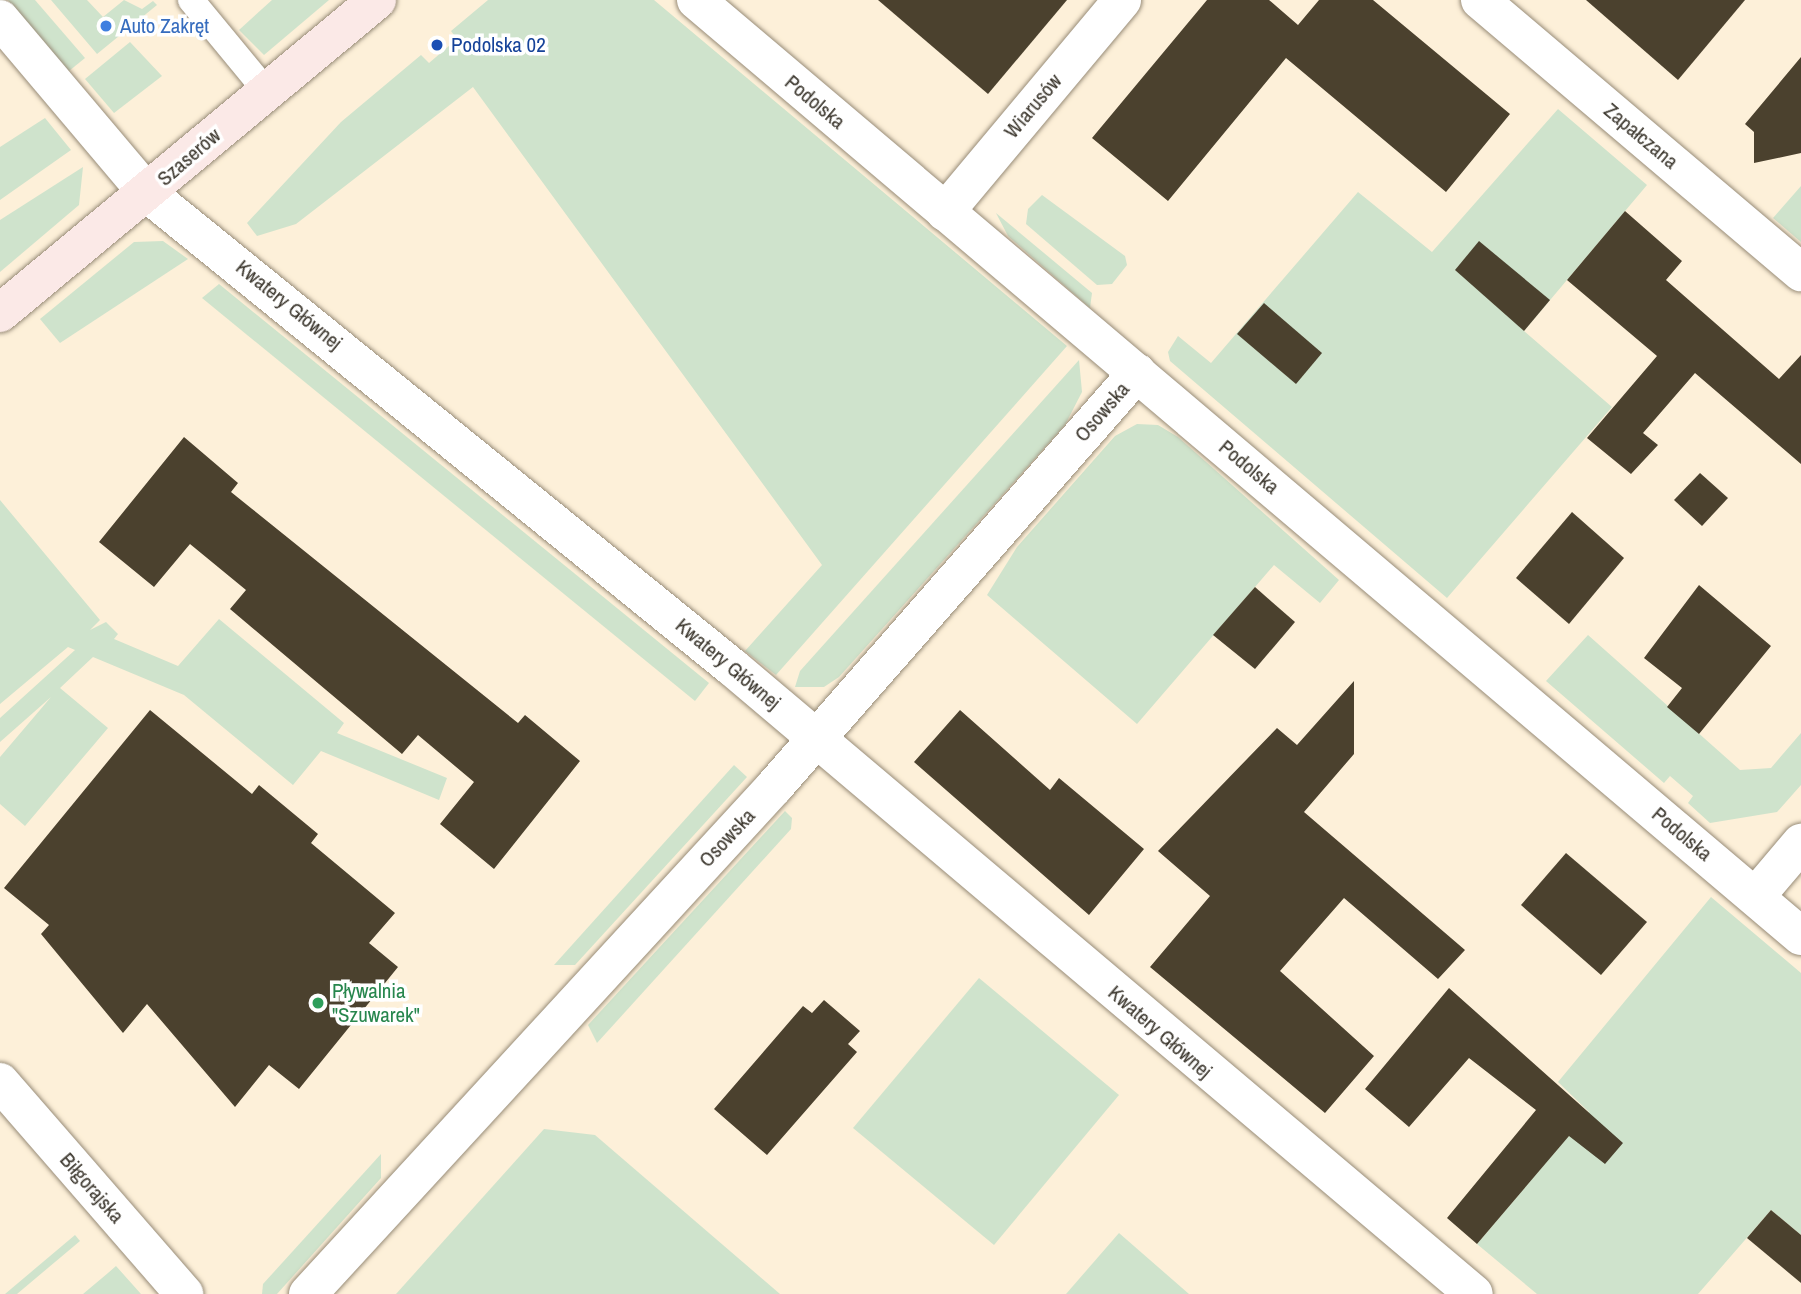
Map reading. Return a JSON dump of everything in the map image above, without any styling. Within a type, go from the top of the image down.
[{"type":"street","name":"Szaserów","points":[[0,313],[377,0]]},
{"type":"street","name":"Podolska","points":[[696,0],[1801,936]]},
{"type":"street","name":"Wiarusów","points":[[945,212],[1122,0]]},
{"type":"street","name":"Zapałczana","points":[[1480,0],[1801,272]]},
{"type":"street","name":"Kwatery Głównej","points":[[0,19],[147,193],[816,738],[1474,1294]]},
{"type":"street","name":"Osowska","points":[[308,1294],[816,738],[1137,373]]},
{"type":"street","points":[[1756,896],[1801,843]]},
{"type":"street","name":"Biłgorajska","points":[[0,1083],[184,1294]]},
{"type":"lane","points":[[191,0],[267,91]]},
{"type":"green space","points":[[8,0],[35,0],[85,58],[69,71]]},
{"type":"green space","points":[[51,0],[87,0],[103,17],[124,0],[142,9],[153,1],[157,5],[97,54]]},
{"type":"green space","points":[[272,0],[329,0],[264,55],[239,30]]},
{"type":"green space","points":[[488,0],[654,0],[1067,346],[776,675],[745,651],[822,565],[473,87],[296,224],[257,236],[247,223],[341,122],[421,55],[429,63],[457,39],[451,31]]},
{"type":"green space","points":[[130,42],[162,76],[114,113],[85,79]]},
{"type":"green space","points":[[1558,109],[1647,185],[1524,331],[1612,407],[1447,598],[1170,361],[1168,352],[1178,336],[1211,363],[1358,192],[1432,252]]},
{"type":"green space","points":[[45,118],[71,150],[0,200],[0,147]]},
{"type":"green space","points":[[83,167],[79,205],[0,272],[0,220]]},
{"type":"green space","points":[[1801,186],[1801,242],[1773,218]]},
{"type":"green space","points":[[1042,195],[1125,256],[1127,265],[1112,284],[1097,285],[1026,224],[1028,209]]},
{"type":"green space","points":[[996,213],[1092,293],[1090,308],[1008,236]]},
{"type":"green space","points":[[163,241],[188,259],[60,343],[40,319],[134,242]]},
{"type":"green space","points":[[219,284],[709,683],[695,701],[202,298]]},
{"type":"green space","points":[[1079,360],[1082,392],[1065,425],[839,677],[824,687],[795,687],[800,671]]},
{"type":"green space","points":[[1137,424],[1158,425],[1178,437],[1339,580],[1320,603],[1274,565],[1137,724],[987,595],[1017,547],[1115,436]]},
{"type":"green space","points":[[0,500],[100,620],[90,630],[106,622],[118,634],[114,639],[178,666],[219,619],[344,723],[337,733],[447,778],[439,800],[321,751],[293,785],[184,695],[93,657],[60,688],[108,728],[25,826],[0,804],[0,757],[51,697],[0,742],[0,718],[75,650],[68,647],[0,704]]},
{"type":"green space","points":[[1588,635],[1740,770],[1771,768],[1801,733],[1801,785],[1777,812],[1710,823],[1688,803],[1693,796],[1670,776],[1664,783],[1546,681]]},
{"type":"green space","points":[[734,765],[747,777],[575,965],[554,965]]},
{"type":"green space","points":[[785,811],[792,818],[791,829],[597,1043],[588,1025]]},
{"type":"green space","points":[[1711,897],[1801,973],[1801,1235],[1771,1210],[1698,1294],[1537,1294],[1477,1244],[1589,1112],[1558,1082]]},
{"type":"green space","points":[[979,978],[1119,1095],[994,1245],[853,1128]]},
{"type":"green space","points":[[544,1129],[595,1135],[780,1294],[396,1294]]},
{"type":"green space","points":[[381,1154],[381,1178],[277,1294],[262,1294],[263,1284]]},
{"type":"green space","points":[[1119,1233],[1189,1294],[1066,1294]]},
{"type":"green space","points":[[75,1235],[80,1241],[17,1294],[5,1294]]},
{"type":"green space","points":[[116,1266],[141,1294],[83,1294],[108,1273]]},
{"type":"building","points":[[878,0],[1067,0],[988,94]]},
{"type":"building","points":[[1207,0],[1269,0],[1298,25],[1319,0],[1373,0],[1510,114],[1446,192],[1286,58],[1168,201],[1092,138]]},
{"type":"building","points":[[1586,0],[1745,0],[1678,80]]},
{"type":"building","points":[[1801,57],[1801,153],[1754,163],[1754,132],[1745,124]]},
{"type":"building","points":[[1625,211],[1682,261],[1666,280],[1779,379],[1801,355],[1801,464],[1695,373],[1643,433],[1658,445],[1631,474],[1587,438],[1657,356],[1567,280]]},
{"type":"building","points":[[1479,241],[1550,300],[1524,331],[1455,270]]},
{"type":"building","points":[[1264,303],[1322,353],[1296,384],[1237,334]]},
{"type":"building","points":[[184,437],[238,483],[231,492],[518,723],[525,715],[580,761],[494,869],[440,824],[474,782],[418,735],[402,754],[230,609],[246,590],[190,544],[154,587],[99,542]]},
{"type":"building","points":[[1700,473],[1728,498],[1702,526],[1674,500]]},
{"type":"building","points":[[1572,512],[1624,558],[1569,624],[1516,578]]},
{"type":"building","points":[[1699,585],[1771,646],[1699,734],[1667,707],[1682,688],[1644,658]]},
{"type":"building","points":[[1255,587],[1295,622],[1255,669],[1213,635]]},
{"type":"building","points":[[1354,681],[1354,754],[1304,812],[1465,950],[1438,979],[1344,898],[1280,971],[1374,1056],[1325,1113],[1150,967],[1210,896],[1158,851],[1277,728],[1297,745]]},
{"type":"building","points":[[150,710],[252,794],[259,785],[318,834],[311,843],[395,913],[369,943],[398,967],[299,1089],[269,1065],[235,1107],[147,1004],[123,1033],[41,934],[49,925],[4,888]]},
{"type":"building","points":[[960,710],[1050,790],[1059,778],[1144,849],[1089,915],[914,762]]},
{"type":"building","points":[[1566,853],[1647,922],[1601,975],[1521,905]]},
{"type":"building","points":[[1449,988],[1623,1143],[1605,1164],[1569,1136],[1477,1244],[1447,1218],[1536,1110],[1469,1058],[1409,1127],[1365,1089]]},
{"type":"building","points":[[824,1000],[860,1031],[848,1044],[857,1052],[767,1155],[714,1109],[803,1006],[812,1013]]},
{"type":"building","points":[[1771,1210],[1801,1235],[1801,1283],[1747,1238]]},
{"type":"place","name":"Auto Zakręt","points":[[106,26]]},
{"type":"place","name":"Podolska 02","points":[[437,45]]},
{"type":"place","name":"Pływalnia \"Szuwarek\"","points":[[318,1003]]}]
